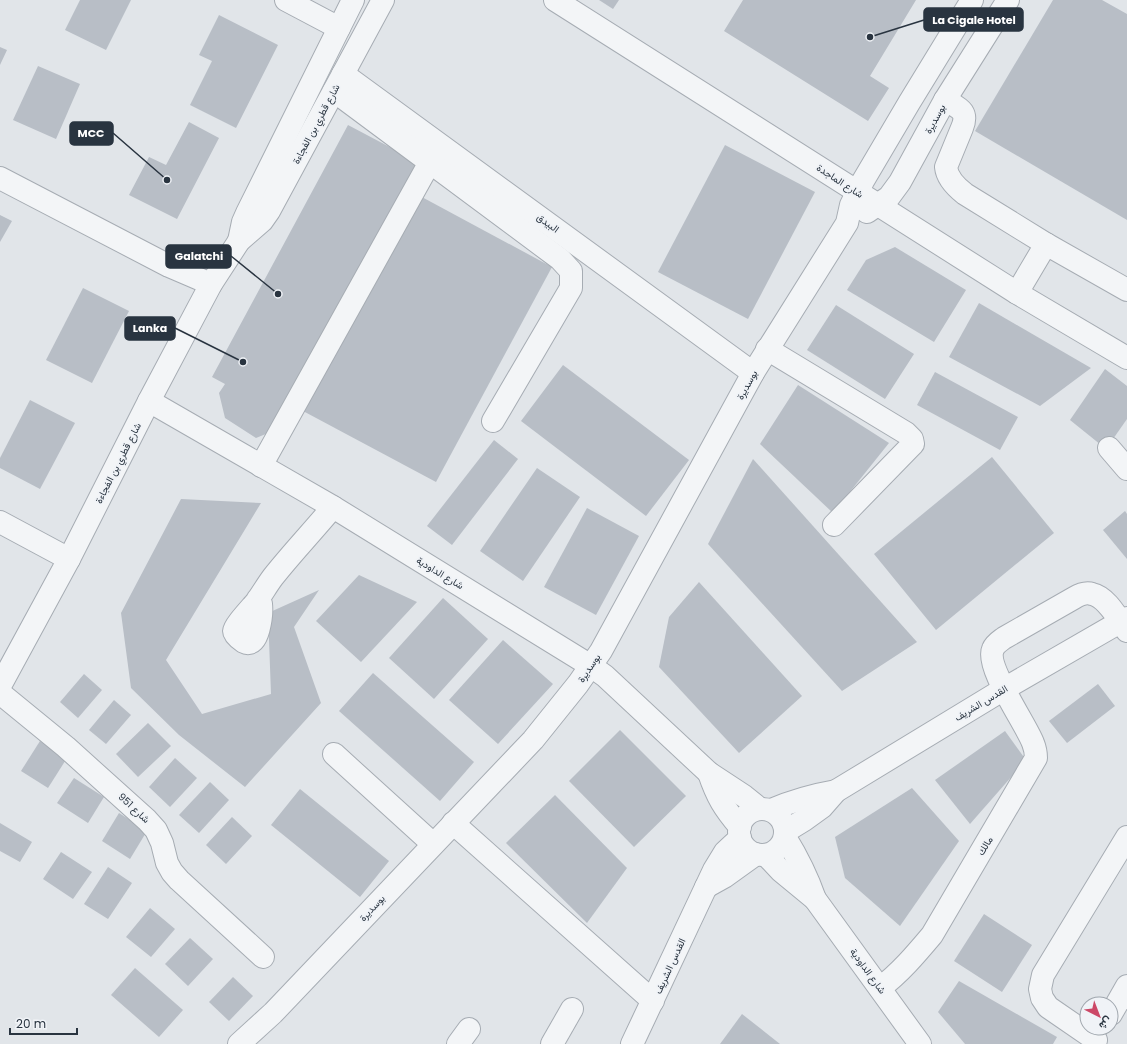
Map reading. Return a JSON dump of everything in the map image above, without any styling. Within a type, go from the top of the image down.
[{"type":"street","points":[[286,0],[339,28]]},
{"type":"street","name":"شارع قطري بن الفجاءة","points":[[239,241],[243,222],[247,213],[353,0]]},
{"type":"street","name":"شارع قطري بن الفجاءة","points":[[0,686],[69,560],[149,401],[211,284],[239,241],[262,221],[269,211],[383,0]]},
{"type":"street","name":"شارع الماجدة","points":[[555,0],[1017,293],[1127,358]]},
{"type":"street","name":"بوسديرة","points":[[247,1042],[533,740],[591,666],[754,373],[847,223],[851,205],[857,192],[972,0]]},
{"type":"street","name":"بوسديرة","points":[[847,223],[878,206],[889,197],[900,182],[945,100],[1008,0]]},
{"type":"street","points":[[339,83],[430,162],[560,258],[571,271],[571,288],[493,421]]},
{"type":"street","name":"البيدق","points":[[339,83],[754,373]]},
{"type":"street","points":[[945,100],[962,111],[965,116],[965,122],[946,167],[949,177],[956,186],[965,194],[1046,244],[1127,290]]},
{"type":"street","points":[[909,103],[910,117],[915,124],[921,128],[930,128]]},
{"type":"street","points":[[261,466],[430,162]]},
{"type":"street","points":[[0,178],[169,266],[211,284]]},
{"type":"street","points":[[1017,293],[1046,244]]},
{"type":"street","points":[[768,349],[906,432],[912,439],[913,444],[834,525]]},
{"type":"street","name":"شارع الداودية","points":[[149,401],[333,508],[591,666],[605,676],[709,773],[765,809]]},
{"type":"street","points":[[1109,448],[1127,469]]},
{"type":"street","points":[[258,599],[272,578],[333,508]]},
{"type":"street","points":[[0,522],[69,560]]},
{"type":"street","name":"مالك","points":[[880,988],[893,978],[932,935],[1036,758],[1033,742],[1004,689],[993,662],[993,648],[1004,638],[1083,594],[1092,593],[1100,597],[1125,623]]},
{"type":"street","name":"القدس الشريف","points":[[785,834],[822,807],[836,791],[1004,689],[1125,623]]},
{"type":"street","name":"شارع 951","points":[[0,693],[66,747],[147,820],[156,830],[162,843],[167,863],[172,872],[263,957]]},
{"type":"street","points":[[334,754],[433,844]]},
{"type":"street","name":"شارع الداودية","points":[[709,773],[716,793],[740,832]]},
{"type":"street","name":"القدس الشريف","points":[[765,809],[814,795],[836,791]]},
{"type":"street","points":[[706,887],[761,854],[772,853],[782,844],[785,834],[784,824],[776,813],[765,809],[753,810],[747,814],[742,820],[740,832],[746,848],[761,854]]},
{"type":"street","points":[[453,823],[653,1001]]},
{"type":"street","name":"القدس الشريف","points":[[632,1044],[714,870],[740,832]]},
{"type":"street","name":"شارع الداودية","points":[[785,834],[807,878],[815,899]]},
{"type":"street","points":[[1098,1037],[1048,1007],[1042,998],[1040,989],[1043,975],[1127,837]]},
{"type":"street","name":"شارع الداودية","points":[[761,854],[815,899],[920,1044]]},
{"type":"street","points":[[1119,1000],[1127,986]]},
{"type":"street","points":[[552,1044],[572,1010]]},
{"type":"building","points":[[80,0],[131,0],[106,50],[65,30]]},
{"type":"building","points":[[599,0],[619,0],[613,9]]},
{"type":"building","points":[[743,0],[916,0],[870,76],[889,88],[868,121],[724,31]]},
{"type":"building","points":[[1053,0],[1102,0],[1127,14],[1127,220],[975,131]]},
{"type":"building","points":[[219,15],[278,45],[236,128],[190,105],[212,61],[199,55]]},
{"type":"building","points":[[0,47],[7,50],[0,65]]},
{"type":"building","points":[[38,66],[80,84],[56,139],[13,120]]},
{"type":"building","points":[[189,122],[219,138],[177,219],[129,195],[149,157],[166,165]]},
{"type":"building","points":[[348,125],[418,162],[273,431],[256,438],[225,418],[219,393],[225,384],[212,377]]},
{"type":"building","points":[[725,145],[815,192],[748,319],[658,272]]},
{"type":"building","points":[[420,196],[552,267],[436,482],[303,411]]},
{"type":"building","points":[[0,215],[12,221],[0,242]]},
{"type":"building","points":[[895,247],[966,290],[934,342],[847,290],[866,260]]},
{"type":"building","points":[[83,288],[129,311],[92,383],[46,360]]},
{"type":"building","points":[[979,303],[1091,368],[1040,406],[949,357]]},
{"type":"building","points":[[836,305],[914,354],[885,399],[807,350]]},
{"type":"building","points":[[563,365],[689,460],[646,516],[521,421]]},
{"type":"building","points":[[1105,369],[1127,386],[1127,419],[1106,449],[1070,420]]},
{"type":"building","points":[[935,372],[1018,417],[1000,450],[917,405]]},
{"type":"building","points":[[798,385],[889,443],[833,513],[760,444]]},
{"type":"building","points":[[30,400],[75,423],[40,489],[0,468],[0,458]]},
{"type":"building","points":[[494,440],[518,459],[452,545],[427,526]]},
{"type":"building","points":[[992,457],[1054,533],[936,630],[874,554]]},
{"type":"building","points":[[753,459],[917,642],[842,691],[708,544]]},
{"type":"building","points":[[537,468],[580,497],[523,581],[480,551]]},
{"type":"building","points":[[181,499],[261,503],[166,660],[202,714],[271,694],[268,613],[319,590],[294,627],[321,703],[245,787],[179,735],[131,688],[121,613]]},
{"type":"building","points":[[587,508],[639,536],[596,615],[544,587]]},
{"type":"building","points":[[1125,511],[1127,514],[1127,559],[1103,530]]},
{"type":"building","points":[[359,575],[417,602],[361,662],[316,621]]},
{"type":"building","points":[[699,582],[802,696],[739,753],[659,667],[669,617]]},
{"type":"building","points":[[443,598],[488,639],[434,699],[389,658]]},
{"type":"building","points":[[503,640],[553,684],[498,744],[449,700]]},
{"type":"building","points":[[373,673],[474,762],[440,801],[339,711]]},
{"type":"building","points":[[84,674],[102,690],[78,718],[60,702]]},
{"type":"building","points":[[1098,684],[1115,706],[1067,743],[1049,721]]},
{"type":"building","points":[[114,700],[131,715],[106,744],[89,730]]},
{"type":"building","points":[[148,723],[171,746],[138,777],[116,754]]},
{"type":"building","points":[[620,730],[686,796],[634,847],[569,781]]},
{"type":"building","points":[[1005,731],[1026,760],[970,824],[935,780]]},
{"type":"building","points":[[40,741],[67,758],[48,788],[21,771]]},
{"type":"building","points":[[175,758],[197,778],[170,807],[149,787]]},
{"type":"building","points":[[74,778],[104,797],[88,823],[57,803]]},
{"type":"building","points":[[210,782],[229,800],[199,833],[179,815]]},
{"type":"building","points":[[912,788],[959,841],[900,926],[845,878],[835,837]]},
{"type":"building","points":[[300,789],[389,861],[360,897],[271,825]]},
{"type":"building","points":[[555,795],[627,868],[587,923],[506,843]]},
{"type":"building","points":[[119,813],[147,831],[130,859],[102,841]]},
{"type":"building","points":[[232,817],[252,836],[226,864],[206,845]]},
{"type":"building","points":[[0,823],[32,842],[20,862],[0,851]]},
{"type":"building","points":[[61,852],[92,872],[73,899],[43,879]]},
{"type":"building","points":[[108,867],[132,883],[108,919],[84,904]]},
{"type":"building","points":[[150,908],[175,929],[151,957],[126,937]]},
{"type":"building","points":[[984,914],[1032,945],[1002,992],[954,961]]},
{"type":"building","points":[[190,938],[213,959],[188,986],[165,964]]},
{"type":"building","points":[[135,968],[183,1010],[159,1037],[111,995]]},
{"type":"building","points":[[233,977],[253,996],[229,1021],[209,1002]]},
{"type":"building","points":[[959,981],[1057,1037],[1053,1044],[965,1044],[938,1012]]},
{"type":"building","points":[[742,1014],[780,1044],[720,1044]]},
{"type":"place","name":"La Cigale Hotel","points":[[870,37]]},
{"type":"place","name":"MCC","points":[[167,180]]},
{"type":"place","name":"Galatchi","points":[[278,294]]},
{"type":"place","name":"Lanka","points":[[243,362]]}]
